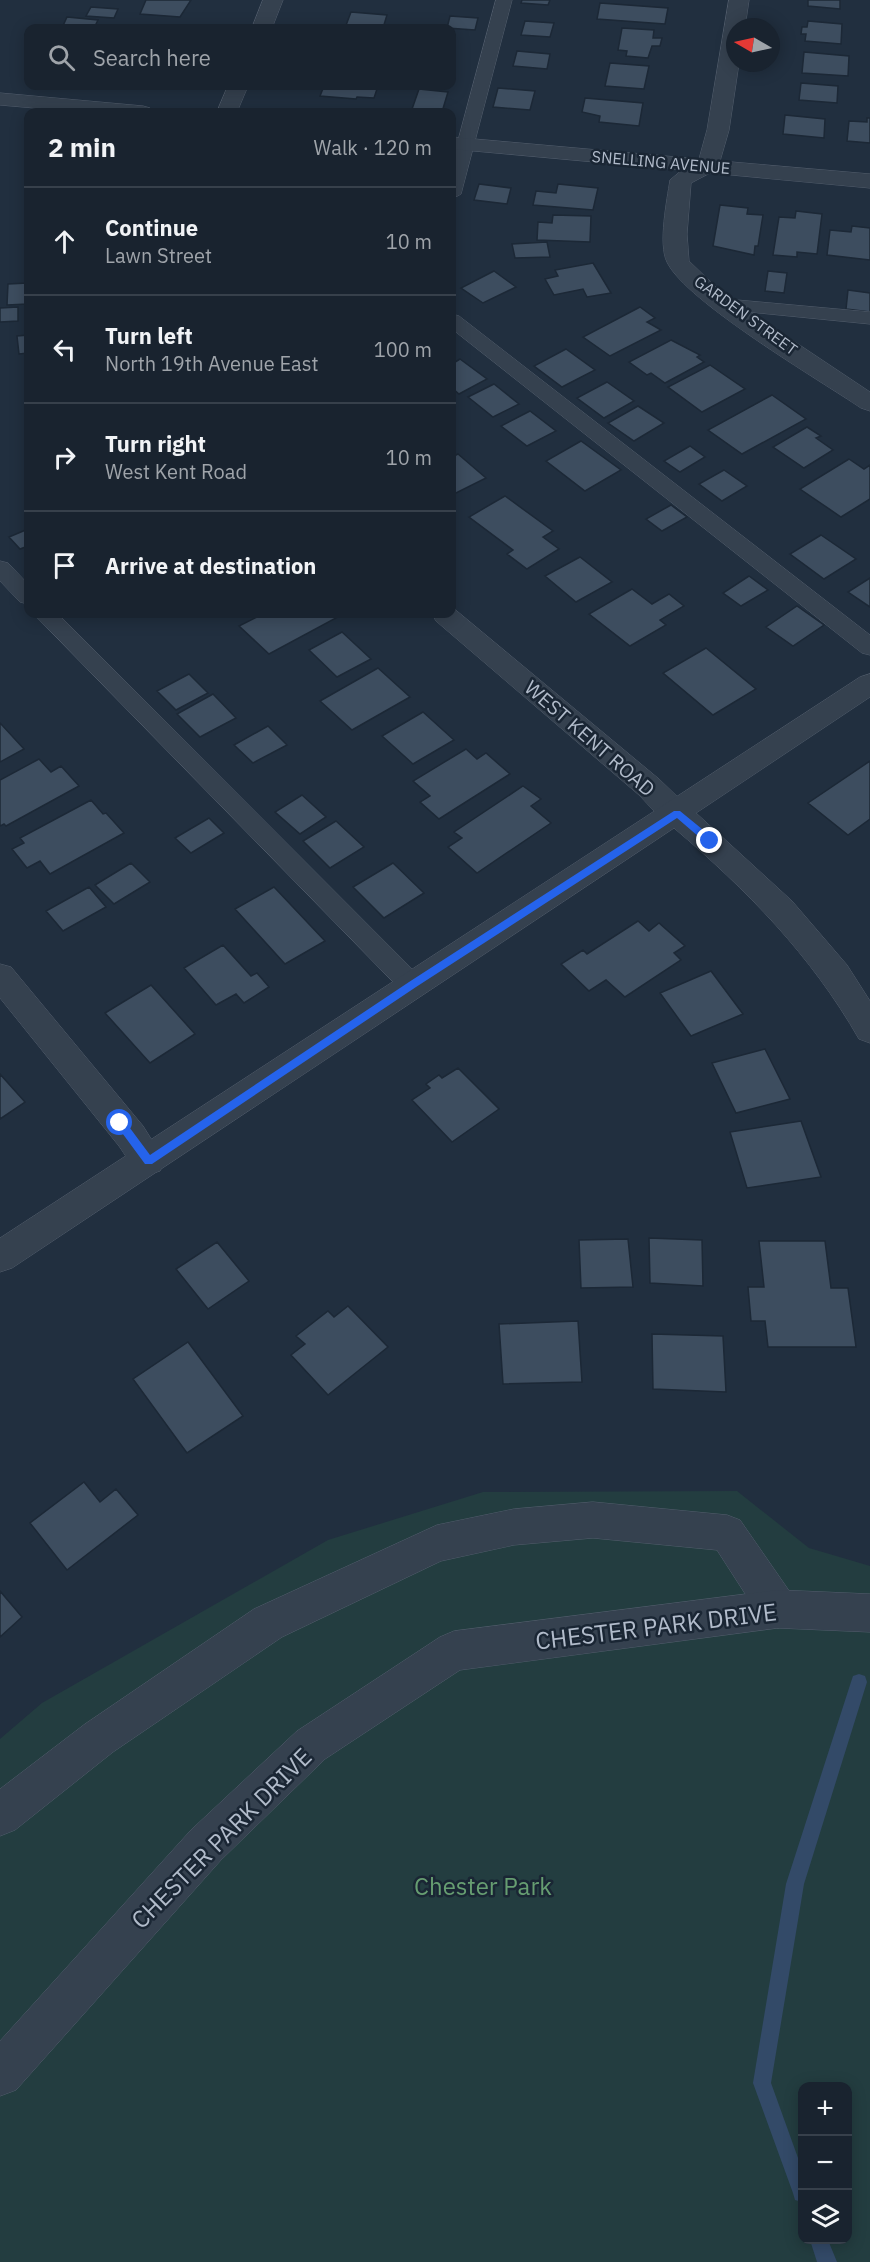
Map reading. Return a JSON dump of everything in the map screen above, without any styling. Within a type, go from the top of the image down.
[{"type":"street","points":[[264,24],[273,0]]},
{"type":"street","points":[[708,165],[718,130],[739,0]]},
{"type":"street","points":[[229,108],[236,90]]},
{"type":"street","points":[[0,99],[99,108]]},
{"type":"street","name":"SNELLING AVENUE","points":[[458,144],[870,181]]},
{"type":"street","name":"GARDEN STREET","points":[[708,165],[681,180],[675,233],[678,262],[698,284],[726,305],[870,403]]},
{"type":"street","name":"WEST KENT ROAD","points":[[450,618],[727,856],[785,913],[836,974],[870,1030]]},
{"type":"street","points":[[0,1257],[412,985],[677,814],[870,684]]},
{"type":"street","points":[[0,976],[120,1123],[148,1161]]},
{"type":"street","points":[[0,1815],[99,1738],[268,1623],[437,1544],[514,1527],[593,1520],[727,1533],[778,1609]]},
{"type":"street","name":"CHESTER PARK DRIVE","points":[[0,2074],[206,1845],[311,1745],[454,1651],[778,1609],[870,1613]]},
{"type":"lane","points":[[456,161],[458,144],[504,0]]},
{"type":"lane","points":[[726,305],[870,318]]},
{"type":"lane","points":[[456,323],[870,648]]},
{"type":"lane","points":[[0,568],[24,593]]},
{"type":"lane","points":[[49,618],[412,985]]},
{"type":"green space","name":"Chester Park","points":[[737,1491],[809,1548],[870,1566],[870,2262],[0,2262],[0,1739],[42,1703],[328,1540],[483,1492]]},
{"type":"building","points":[[146,0],[191,0],[180,17],[140,14]]},
{"type":"building","points":[[522,0],[550,0],[548,5],[521,3]]},
{"type":"building","points":[[808,0],[840,0],[840,9],[808,6]]},
{"type":"building","points":[[600,3],[668,8],[665,24],[597,19]]},
{"type":"building","points":[[91,7],[118,9],[114,18],[86,16]]},
{"type":"building","points":[[351,12],[387,15],[384,24],[346,24]]},
{"type":"building","points":[[450,16],[478,18],[475,30],[456,29],[456,24],[448,24]]},
{"type":"building","points":[[67,17],[98,20],[96,24],[64,24]]},
{"type":"building","points":[[525,21],[554,23],[550,37],[521,35]]},
{"type":"building","points":[[808,21],[842,24],[841,44],[805,41],[806,34],[801,34],[802,27],[807,27]]},
{"type":"building","points":[[622,28],[654,30],[653,38],[662,38],[660,46],[652,46],[648,58],[626,56],[627,51],[618,50]]},
{"type":"building","points":[[517,51],[550,54],[547,69],[513,66]]},
{"type":"building","points":[[804,52],[849,56],[848,76],[802,73]]},
{"type":"building","points":[[610,63],[649,66],[644,89],[605,86]]},
{"type":"building","points":[[801,83],[838,86],[837,103],[799,100]]},
{"type":"building","points":[[498,88],[535,91],[530,110],[493,107]]},
{"type":"building","points":[[322,90],[377,90],[374,98],[320,96]]},
{"type":"building","points":[[419,90],[448,92],[443,108],[412,108]]},
{"type":"building","points":[[585,98],[643,103],[639,126],[599,122],[600,116],[582,112]]},
{"type":"building","points":[[785,115],[825,119],[824,138],[783,134]]},
{"type":"building","points":[[867,118],[870,118],[870,143],[847,141],[849,121],[867,122]]},
{"type":"building","points":[[479,184],[511,188],[507,204],[474,200]]},
{"type":"building","points":[[558,184],[598,188],[593,210],[533,205],[536,191],[556,193]]},
{"type":"building","points":[[720,205],[748,208],[747,214],[763,215],[758,246],[755,246],[754,255],[713,246]]},
{"type":"building","points":[[796,211],[822,214],[817,254],[797,252],[797,257],[773,255],[779,217],[795,218]]},
{"type":"building","points":[[553,215],[591,216],[590,242],[537,240],[538,222],[552,223]]},
{"type":"building","points":[[852,226],[870,228],[870,260],[827,255],[830,230],[851,232]]},
{"type":"building","points":[[547,242],[550,257],[515,258],[512,244]]},
{"type":"building","points":[[593,263],[611,293],[587,297],[583,289],[554,295],[545,279],[558,276],[555,270]]},
{"type":"building","points":[[494,271],[516,287],[483,303],[461,288]]},
{"type":"building","points":[[768,271],[787,273],[784,293],[765,291]]},
{"type":"building","points":[[24,283],[24,304],[7,305],[8,284]]},
{"type":"building","points":[[848,290],[870,293],[870,312],[846,309]]},
{"type":"building","points":[[18,307],[18,321],[0,322],[0,308]]},
{"type":"building","points":[[640,307],[655,318],[647,322],[661,330],[610,356],[583,337]]},
{"type":"building","points":[[24,335],[24,353],[19,354],[17,336]]},
{"type":"building","points":[[671,340],[700,355],[697,357],[704,362],[665,383],[651,373],[647,375],[629,362]]},
{"type":"building","points":[[566,349],[595,370],[562,387],[534,366]]},
{"type":"building","points":[[460,359],[487,379],[459,394],[456,391],[456,362]]},
{"type":"building","points":[[710,365],[745,389],[702,412],[668,387]]},
{"type":"building","points":[[607,382],[634,401],[604,418],[577,398]]},
{"type":"building","points":[[494,384],[519,404],[493,417],[468,397]]},
{"type":"building","points":[[772,395],[806,419],[742,454],[708,430]]},
{"type":"building","points":[[638,406],[664,423],[634,441],[608,423]]},
{"type":"building","points":[[530,411],[556,431],[527,446],[501,426]]},
{"type":"building","points":[[807,427],[821,436],[816,438],[833,450],[804,468],[773,447]]},
{"type":"building","points":[[581,441],[621,470],[585,491],[546,461]]},
{"type":"building","points":[[690,446],[705,457],[680,472],[664,461]]},
{"type":"building","points":[[458,454],[486,478],[456,493],[456,455]]},
{"type":"building","points":[[849,459],[864,469],[870,465],[870,499],[841,517],[800,489]]},
{"type":"building","points":[[724,470],[747,486],[722,501],[699,484]]},
{"type":"building","points":[[505,496],[553,531],[543,537],[559,549],[527,569],[507,554],[513,550],[469,517]]},
{"type":"building","points":[[671,505],[687,517],[662,531],[646,519]]},
{"type":"building","points":[[24,531],[24,548],[20,549],[9,537]]},
{"type":"building","points":[[821,535],[856,559],[824,579],[790,554]]},
{"type":"building","points":[[580,557],[612,582],[576,602],[545,576]]},
{"type":"building","points":[[749,576],[768,590],[741,606],[723,593]]},
{"type":"building","points":[[870,578],[870,607],[848,592]]},
{"type":"building","points":[[632,589],[652,604],[669,594],[684,606],[660,620],[666,625],[630,646],[589,614]]},
{"type":"building","points":[[797,606],[824,625],[793,646],[766,627]]},
{"type":"building","points":[[255,618],[336,618],[269,654],[239,626]]},
{"type":"building","points":[[342,632],[371,659],[337,677],[309,650]]},
{"type":"building","points":[[706,648],[756,689],[713,715],[663,673]]},
{"type":"building","points":[[378,668],[410,697],[352,730],[320,701]]},
{"type":"building","points":[[189,674],[208,693],[176,710],[157,691]]},
{"type":"building","points":[[213,694],[236,718],[200,737],[177,714]]},
{"type":"building","points":[[423,712],[454,740],[413,764],[382,736]]},
{"type":"building","points":[[0,723],[24,749],[0,762]]},
{"type":"building","points":[[268,726],[287,745],[253,763],[234,745]]},
{"type":"building","points":[[466,749],[477,759],[486,753],[510,774],[439,819],[420,802],[430,796],[413,781]]},
{"type":"building","points":[[39,759],[51,772],[61,766],[79,786],[6,826],[4,824],[0,826],[0,780]]},
{"type":"building","points":[[870,761],[870,819],[848,835],[808,803]]},
{"type":"building","points":[[523,786],[541,799],[531,806],[551,823],[477,873],[448,847],[462,838],[454,832]]},
{"type":"building","points":[[302,795],[326,817],[300,834],[275,812]]},
{"type":"building","points":[[91,800],[124,833],[50,874],[40,861],[27,868],[12,849],[24,843],[20,838]]},
{"type":"building","points":[[209,818],[224,833],[191,853],[175,838]]},
{"type":"building","points":[[336,821],[364,847],[330,868],[303,841]]},
{"type":"building","points":[[131,863],[150,882],[114,904],[95,885]]},
{"type":"building","points":[[393,863],[424,893],[384,918],[353,887]]},
{"type":"building","points":[[89,887],[106,907],[63,931],[46,911]]},
{"type":"building","points":[[274,887],[325,941],[285,964],[235,909]]},
{"type":"building","points":[[638,921],[649,931],[659,923],[685,946],[674,953],[681,960],[625,997],[606,980],[589,991],[561,964],[583,950],[587,954]]},
{"type":"building","points":[[223,945],[251,976],[257,973],[269,987],[244,1003],[236,994],[216,1005],[184,968]]},
{"type":"building","points":[[711,971],[743,1014],[691,1036],[660,993]]},
{"type":"building","points":[[151,985],[195,1034],[150,1063],[105,1013]]},
{"type":"building","points":[[765,1049],[790,1099],[736,1113],[712,1063]]},
{"type":"building","points":[[458,1068],[499,1109],[452,1142],[412,1100],[430,1088],[426,1084],[439,1075],[442,1078]]},
{"type":"building","points":[[0,1074],[25,1102],[0,1119]]},
{"type":"building","points":[[801,1121],[821,1177],[747,1188],[730,1132]]},
{"type":"building","points":[[649,1238],[702,1240],[703,1286],[650,1283]]},
{"type":"building","points":[[628,1239],[633,1287],[581,1288],[579,1240]]},
{"type":"building","points":[[759,1241],[825,1241],[831,1288],[848,1288],[856,1347],[768,1347],[765,1321],[751,1321],[748,1287],[764,1287]]},
{"type":"building","points":[[217,1242],[249,1281],[208,1309],[176,1269]]},
{"type":"building","points":[[348,1306],[388,1347],[328,1395],[291,1355],[305,1344],[296,1336],[328,1311],[334,1317]]},
{"type":"building","points":[[578,1321],[582,1382],[503,1384],[499,1324]]},
{"type":"building","points":[[652,1334],[723,1336],[726,1392],[653,1389]]},
{"type":"building","points":[[188,1342],[243,1416],[187,1453],[133,1379]]},
{"type":"building","points":[[84,1482],[100,1502],[116,1489],[138,1515],[67,1570],[30,1523]]},
{"type":"building","points":[[0,1591],[22,1617],[0,1637]]},
{"type":"waterway","points":[[801,2190],[762,2083],[795,1884],[859,1682]]},
{"type":"waterway","points":[[820,2244],[827,2262]]},
{"type":"route","points":[[120,1123],[148,1161],[412,985],[677,814],[710,841]]}]
